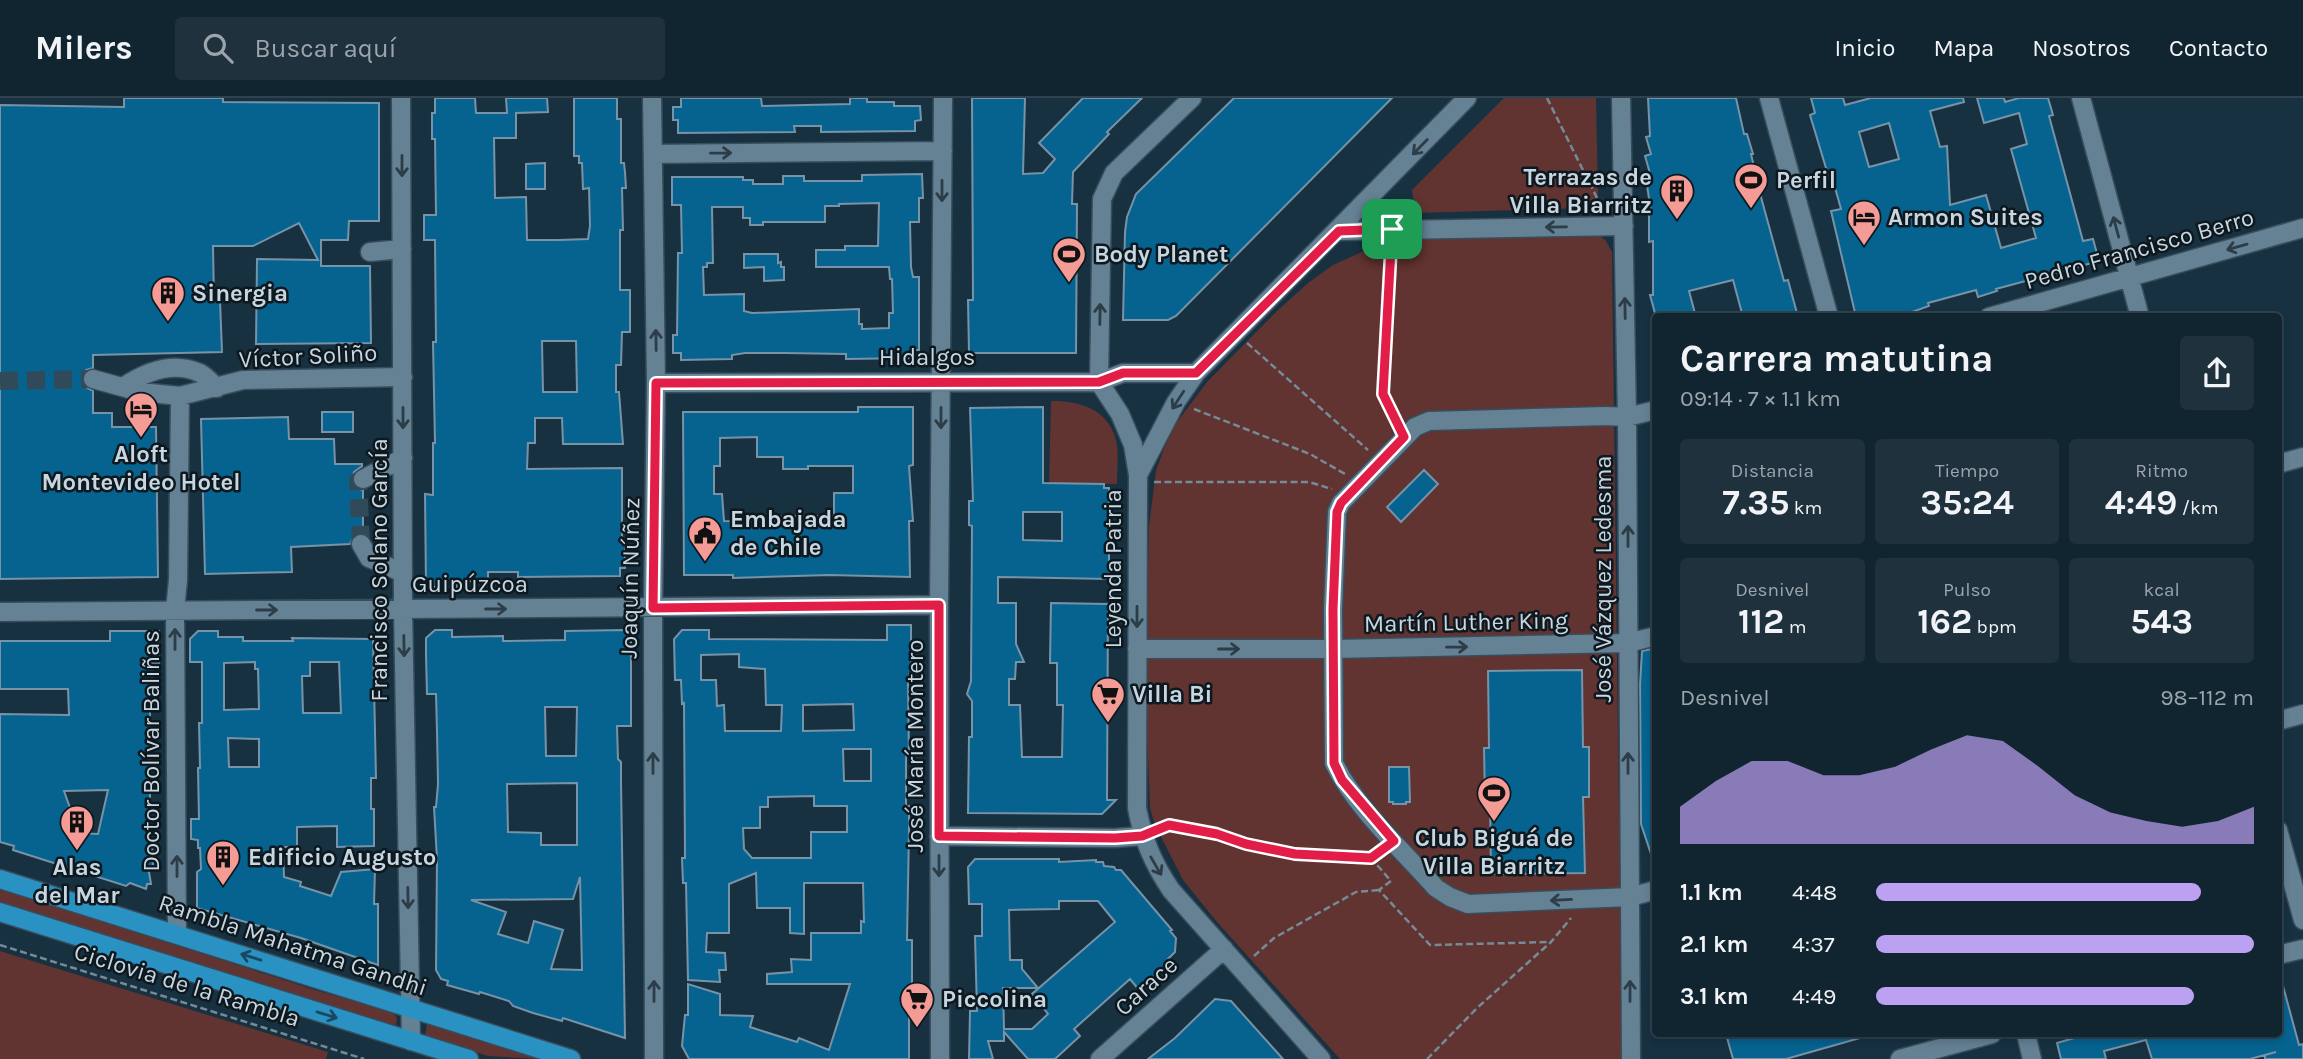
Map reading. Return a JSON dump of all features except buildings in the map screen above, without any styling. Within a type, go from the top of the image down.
[{"type":"main road","name":"Rambla Mahatma Gandhi","points":[[0,879],[571,1059]]},
{"type":"main road","points":[[0,912],[469,1059]]},
{"type":"street","name":"Francisco Solano García","points":[[401,98],[403,609],[411,1041]]},
{"type":"street","name":"Joaquín Núñez","points":[[652,98],[656,383],[653,608],[654,1059]]},
{"type":"street","name":"José María Montero","points":[[940,1059],[939,605],[943,98]]},
{"type":"street","points":[[1138,480],[1129,434],[1120,414],[1099,382],[1102,199],[1114,173],[1192,98]]},
{"type":"street","name":"Leyenda Patria","points":[[1321,1059],[1171,890],[1156,868],[1142,836],[1137,808],[1138,480],[1176,402],[1196,373],[1339,231],[1467,98]]},
{"type":"street","name":"José Vázquez Ledesma","points":[[1621,98],[1618,227],[1628,417],[1631,1059]]},
{"type":"street","points":[[1769,98],[1828,313]]},
{"type":"street","points":[[2081,98],[2139,313]]},
{"type":"street","points":[[653,154],[943,151]]},
{"type":"street","points":[[1339,231],[1618,227]]},
{"type":"street","name":"Pedro Francisco Berro","points":[[2003,313],[2303,228]]},
{"type":"street","points":[[370,252],[402,249]]},
{"type":"street","points":[[123,387],[141,375],[159,369],[200,373],[217,388]]},
{"type":"street","name":"Hidalgos","points":[[656,383],[1099,382],[1123,373],[1196,373]]},
{"type":"street","name":"Víctor Soliño","points":[[93,379],[156,394],[180,396],[243,380],[403,377]]},
{"type":"street","name":"Doctor Bolívar Baliñas","points":[[177,934],[175,610],[178,580],[180,396]]},
{"type":"street","points":[[1652,411],[1628,417],[1429,421],[1415,427],[1341,503],[1337,512],[1333,609],[1334,763],[1342,780],[1436,888],[1468,904],[1630,897],[1652,891]]},
{"type":"street","points":[[2282,463],[2303,457]]},
{"type":"street","points":[[363,479],[403,458]]},
{"type":"street","points":[[361,544],[369,558],[403,573]]},
{"type":"street","name":"Guipúzcoa","points":[[0,612],[939,605]]},
{"type":"street","name":"Martín Luther King","points":[[1137,649],[1334,649],[1628,643],[1652,636]]},
{"type":"street","points":[[2282,720],[2303,714]]},
{"type":"street","points":[[939,836],[1142,836]]},
{"type":"street","points":[[2282,844],[2303,920]]},
{"type":"street","name":"Carace","points":[[1100,1059],[1224,949]]},
{"type":"street","points":[[2282,954],[2303,949]]},
{"type":"street","points":[[1900,1059],[1981,1037]]},
{"type":"street","points":[[2027,1037],[2032,1059]]},
{"type":"path","points":[[1547,98],[1618,227]]},
{"type":"path","points":[[1392,229],[1383,394],[1404,437]]},
{"type":"path","points":[[1237,334],[1284,378],[1359,440],[1380,463]]},
{"type":"path","points":[[1176,402],[1310,454],[1354,489]]},
{"type":"path","points":[[1138,480],[1308,482],[1354,489]]},
{"type":"path","points":[[1142,836],[1169,825],[1295,854],[1371,858],[1394,841]]},
{"type":"path","points":[[1261,950],[1274,938],[1356,892],[1379,890],[1391,881],[1371,858]]},
{"type":"path","points":[[1379,890],[1430,945],[1551,942]]},
{"type":"path","points":[[1427,1059],[1476,1009],[1551,942],[1570,922],[1580,899]]},
{"type":"path","name":"Ciclovia de la Rambla","points":[[0,945],[364,1059]]},
{"type":"shaded area","points":[[1504,98],[1596,98],[1598,195],[1587,208],[1415,213],[1412,190]]},
{"type":"shaded area","points":[[1428,235],[1599,235],[1612,252],[1622,1059],[1340,1059],[1217,922],[1183,880],[1155,825],[1150,808],[1145,678],[1149,526],[1156,471],[1174,426],[1207,382],[1308,283],[1333,265],[1375,246]]},
{"type":"shaded area","points":[[1051,401],[1091,408],[1106,420],[1117,445],[1117,484],[1049,483]]},
{"type":"shaded area","points":[[0,889],[318,991],[393,1012],[397,1018],[396,1025],[0,902]]},
{"type":"shaded area","points":[[0,951],[328,1052],[326,1059],[0,1059]]},
{"type":"shaded area","points":[[427,1023],[540,1059],[488,1056],[425,1037]]},
{"type":"tunnel","points":[[0,381],[93,379]]},
{"type":"tunnel","points":[[361,544],[358,481],[363,479]]},
{"type":"place","name":"Perfil","points":[[1751,210]]},
{"type":"place","name":"Terrazas de Villa Biarritz","points":[[1677,221]]},
{"type":"place","name":"Armon Suites","points":[[1864,247]]},
{"type":"place","name":"Body Planet","points":[[1069,284]]},
{"type":"place","name":"Sinergia","points":[[168,323]]},
{"type":"place","name":"Aloft Montevideo Hotel","points":[[141,439]]},
{"type":"place","name":"Embajada de Chile","points":[[705,563]]},
{"type":"place","name":"Villa Bi","points":[[1108,724]]},
{"type":"place","name":"Club Biguá de Villa Biarritz","points":[[1494,823]]},
{"type":"place","name":"Alas del Mar","points":[[77,852]]},
{"type":"place","name":"Edificio Augusto","points":[[223,887]]},
{"type":"place","name":"Piccolina","points":[[917,1029]]},
{"type":"route","points":[[1392,229],[1383,394],[1404,437],[1348,494],[1337,512],[1333,609],[1334,763],[1342,780],[1394,841],[1371,858],[1295,854],[1169,825],[1142,836],[1115,838],[939,836],[939,605],[653,608],[656,383],[1099,382],[1123,373],[1196,373],[1339,231],[1392,229]]}]
